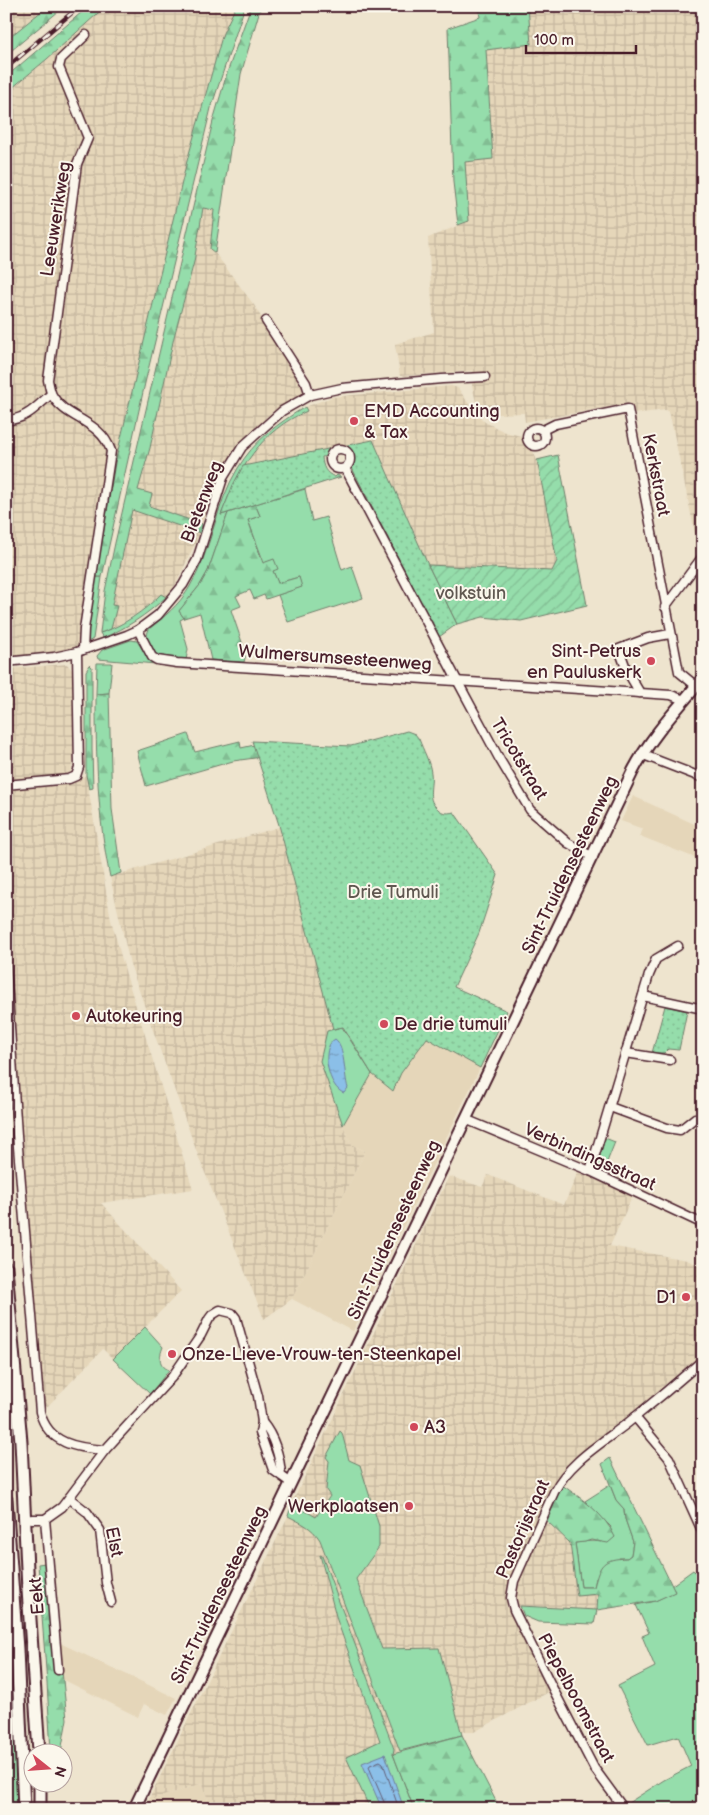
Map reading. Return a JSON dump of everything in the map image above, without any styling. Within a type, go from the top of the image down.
[{"type":"highway","points":[[6,1268],[21,1442],[28,1590],[38,1742]]},
{"type":"highway","points":[[6,1500],[18,1649],[24,1809]]},
{"type":"highway","points":[[40,1792],[40,1809]]},
{"type":"main road","name":"Sint-Truidensesteenweg","points":[[134,1809],[642,754],[684,700],[700,684]]},
{"type":"street","name":"Leeuwerikweg","points":[[52,394],[48,380],[77,164],[88,138],[59,67],[61,59],[86,35]]},
{"type":"street","points":[[266,321],[306,383],[310,395]]},
{"type":"street","name":"Bietenweg","points":[[138,630],[158,615],[183,585],[196,560],[223,478],[242,447],[282,411],[310,395],[342,388],[485,377]]},
{"type":"street","points":[[6,420],[16,420],[25,417],[52,394],[60,405],[101,432],[108,441],[111,451],[80,651],[79,767],[77,774],[69,779],[6,786]]},
{"type":"street","name":"Kerkstraat","points":[[543,430],[556,424],[628,409],[670,634],[679,672],[700,684]]},
{"type":"street","name":"Tricotstraat","points":[[345,468],[500,760],[530,810],[568,843],[592,857]]},
{"type":"street","points":[[665,607],[703,556]]},
{"type":"street","points":[[6,662],[47,658],[80,651],[138,630]]},
{"type":"street","name":"Wulmersumsesteenweg","points":[[138,630],[152,657],[164,662],[671,695],[684,700]]},
{"type":"street","points":[[640,693],[627,671],[618,649],[648,638],[670,634]]},
{"type":"street","points":[[642,754],[703,778]]},
{"type":"street","points":[[590,1171],[649,975],[656,959],[678,946]]},
{"type":"street","points":[[6,966],[16,1135],[40,1412],[43,1423],[59,1440],[86,1448],[105,1450]]},
{"type":"street","points":[[643,996],[703,1009]]},
{"type":"street","points":[[626,1053],[670,1060]]},
{"type":"street","points":[[610,1107],[667,1128],[680,1130],[694,1118]]},
{"type":"street","name":"Verbindingsstraat","points":[[465,1119],[590,1171],[703,1224]]},
{"type":"street","points":[[32,1519],[45,1519],[57,1512],[105,1450],[172,1377],[201,1335],[208,1319],[212,1314],[220,1310],[232,1313],[236,1318],[254,1383],[262,1422],[268,1429],[280,1461],[281,1475],[291,1483]]},
{"type":"street","name":"Pastorijstraat","points":[[511,1598],[514,1581],[560,1481],[569,1469],[703,1360]]},
{"type":"street","points":[[635,1417],[669,1458],[703,1532]]},
{"type":"street","name":"Elst","points":[[69,1498],[91,1515],[100,1530],[106,1583],[111,1602]]},
{"type":"street","name":"Eekt","points":[[45,1519],[58,1670]]},
{"type":"street","name":"Piepelboomstraat","points":[[511,1598],[520,1624],[594,1768],[624,1809]]},
{"type":"shaded area","points":[[6,6],[48,6],[6,40]]},
{"type":"shaded area","points":[[106,6],[236,6],[223,33],[187,161],[115,463],[88,642],[73,648],[43,654],[6,657],[6,93]]},
{"type":"shaded area","points":[[528,6],[703,6],[703,537],[695,533],[671,420],[667,410],[632,414],[630,403],[525,422],[524,413],[479,415],[472,385],[472,371],[400,376],[395,344],[434,332],[428,238],[469,221],[465,161],[493,158],[486,49]]},
{"type":"shaded area","points":[[203,208],[214,210],[210,249],[254,305],[303,388],[302,394],[273,411],[250,433],[231,456],[215,484],[202,524],[148,506],[138,490],[150,448],[174,337],[194,262]]},
{"type":"shaded area","points":[[451,386],[458,388],[473,410],[485,422],[505,432],[521,436],[525,444],[532,449],[537,460],[557,561],[552,571],[428,565],[373,440],[243,466],[254,450],[273,431],[306,411],[305,407],[332,397]]},
{"type":"shaded area","points":[[132,509],[200,533],[176,584],[166,597],[161,594],[147,608],[111,629],[117,606],[112,605]]},
{"type":"shaded area","points":[[67,664],[72,670],[74,758],[71,771],[67,775],[6,781],[6,669]]},
{"type":"shaded area","points":[[86,775],[111,920],[193,1189],[101,1203],[181,1291],[113,1359],[103,1349],[42,1412],[6,913],[6,790],[54,786],[75,782]]},
{"type":"shaded area","points":[[633,796],[703,828],[703,861],[640,836],[643,829],[621,821]]},
{"type":"shaded area","points":[[279,827],[333,1029],[327,1031],[343,1125],[351,1144],[365,1151],[292,1299],[264,1319],[199,1158],[150,1022],[130,964],[110,877]]},
{"type":"shaded area","points":[[427,1038],[480,1068],[353,1331],[292,1299],[365,1151],[351,1144],[343,1125],[372,1074],[393,1091],[401,1073]]},
{"type":"shaded area","points":[[578,1172],[633,1195],[610,1246],[687,1260],[703,1267],[703,1353],[567,1467],[556,1480],[540,1516],[570,1543],[577,1595],[598,1594],[597,1610],[506,1605],[549,1692],[474,1732],[461,1732],[439,1648],[382,1649],[356,1579],[379,1548],[340,1431],[326,1457],[329,1460],[326,1490],[330,1495],[316,1518],[292,1503],[449,1176],[482,1187],[488,1175],[564,1205]]},
{"type":"shaded area","points":[[288,1516],[309,1526],[320,1540],[400,1751],[393,1754],[394,1748],[320,1555],[337,1620],[380,1742],[363,1790],[370,1809],[210,1809],[203,1783],[148,1801]]},
{"type":"shaded area","points":[[60,1643],[176,1698],[167,1715],[144,1704],[138,1717],[62,1679]]},
{"type":"shaded area","points":[[203,1783],[210,1809],[144,1809],[148,1801]]},
{"type":"green space","points":[[48,6],[65,6],[6,55],[6,40]]},
{"type":"green space","points":[[89,6],[106,6],[6,93],[6,77]]},
{"type":"green space","points":[[236,6],[245,6],[211,108],[145,383],[102,577],[96,577],[115,463],[187,161],[223,33]]},
{"type":"green space","points":[[251,6],[261,6],[241,74],[215,253],[210,249],[214,210],[203,208],[194,262],[174,337],[150,448],[138,490],[152,494],[149,506],[202,524],[200,533],[132,510],[112,605],[117,606],[111,629],[100,633],[105,591],[115,543],[213,121],[227,73]]},
{"type":"green space","points":[[478,6],[528,6],[531,44],[486,50],[493,159],[465,162],[469,221],[458,225],[453,182],[448,28],[480,17]]},
{"type":"green space","points":[[305,407],[307,411],[276,429],[264,441],[253,453],[235,482],[221,515],[228,513],[208,571],[200,585],[179,611],[184,618],[180,620],[188,649],[186,660],[164,658],[156,654],[149,644],[147,633],[176,605],[197,574],[230,482],[244,458],[267,433]]},
{"type":"green space","points":[[373,440],[428,565],[457,624],[439,637],[351,466],[353,455],[348,449],[336,448],[328,456],[322,457],[327,472],[335,477],[337,475],[341,477],[221,515],[243,466]]},
{"type":"green space","name":"volkstuin","points":[[558,455],[587,605],[521,621],[483,617],[457,624],[428,565],[552,571],[557,561],[537,460]]},
{"type":"green space","points":[[305,489],[312,521],[326,517],[342,570],[352,566],[363,598],[288,622],[278,595],[301,587],[299,577],[278,583],[273,571],[274,560],[264,563],[248,520],[260,516],[255,504]]},
{"type":"green space","points":[[255,504],[260,516],[248,520],[263,563],[274,559],[278,569],[273,571],[278,583],[299,577],[302,587],[266,599],[264,595],[254,599],[250,590],[236,596],[241,606],[231,610],[246,654],[244,662],[211,660],[200,613],[184,618],[179,611],[200,585],[208,571],[228,513]]},
{"type":"green space","points":[[96,577],[102,577],[93,639],[88,642],[88,632]]},
{"type":"green space","points":[[161,594],[166,597],[151,610],[103,638],[100,633],[133,617]]},
{"type":"green space","points":[[131,640],[137,641],[146,655],[156,664],[98,659],[97,656],[102,650]]},
{"type":"green space","points":[[97,663],[112,663],[109,693],[96,694]]},
{"type":"green space","points":[[90,665],[92,667],[93,788],[89,789],[86,775],[86,671]]},
{"type":"green space","points":[[109,693],[112,809],[121,873],[110,877],[102,831],[96,717],[96,694]]},
{"type":"green space","name":"Drie Tumuli","points":[[407,731],[415,734],[419,739],[428,760],[431,773],[431,800],[442,812],[454,812],[498,875],[479,933],[454,987],[507,1011],[480,1068],[427,1038],[401,1073],[393,1091],[372,1074],[343,1027],[333,1029],[279,825],[252,741],[351,746]]},
{"type":"green space","points":[[188,734],[195,752],[240,741],[241,748],[259,744],[262,757],[233,761],[146,786],[137,751]]},
{"type":"green space","points":[[665,1006],[687,1011],[679,1050],[668,1049],[664,1053],[652,1053]]},
{"type":"green space","points":[[342,1027],[372,1074],[343,1125],[320,1061],[327,1031]]},
{"type":"green space","points":[[605,1138],[615,1142],[603,1172],[597,1168],[597,1165]]},
{"type":"green space","points":[[145,1327],[163,1347],[160,1360],[163,1366],[169,1370],[150,1394],[113,1359]]},
{"type":"green space","points":[[340,1431],[349,1460],[360,1465],[379,1526],[379,1547],[356,1579],[382,1649],[439,1648],[462,1735],[400,1751],[320,1540],[302,1523],[288,1516],[292,1503],[316,1517],[330,1496],[326,1490],[329,1461],[326,1457]]},
{"type":"green space","points":[[610,1458],[675,1592],[655,1601],[597,1610],[598,1594],[577,1596],[570,1543],[547,1521],[562,1485],[599,1514],[611,1529],[615,1537],[608,1543],[591,1540],[575,1543],[581,1587],[594,1587],[603,1564],[612,1560],[627,1558],[631,1555],[633,1542],[625,1519],[624,1509],[616,1500],[602,1464]]},
{"type":"green space","points":[[610,1485],[616,1500],[624,1509],[625,1519],[633,1542],[631,1555],[627,1558],[619,1558],[596,1578],[594,1587],[581,1587],[575,1543],[601,1542],[611,1527],[585,1501]]},
{"type":"green space","points":[[320,1555],[322,1556],[394,1749],[393,1754],[414,1809],[370,1809],[346,1757],[380,1741],[337,1620]]},
{"type":"green space","points":[[45,1563],[62,1671],[67,1719],[63,1742],[50,1742],[38,1564]]},
{"type":"green space","points":[[703,1569],[703,1799],[668,1809],[627,1809],[625,1805],[664,1780],[691,1766],[678,1736],[648,1745],[618,1686],[655,1667],[642,1636],[649,1633],[636,1605],[655,1601],[675,1591],[671,1586],[693,1570],[696,1573]]},
{"type":"green space","points":[[520,1606],[597,1610],[594,1624],[538,1622],[524,1616]]},
{"type":"green space","points":[[6,1633],[9,1636],[12,1659],[19,1809],[6,1809]]},
{"type":"green space","points":[[462,1735],[500,1809],[414,1809],[393,1754]]},
{"type":"water","points":[[335,1039],[341,1048],[344,1061],[348,1088],[344,1093],[334,1084],[328,1068],[328,1051],[330,1044]]},
{"type":"water","points":[[385,1754],[404,1809],[382,1809],[362,1763]]},
{"type":"railway","points":[[6,68],[80,6]]},
{"type":"place","name":"EMD Accounting & Tax","points":[[354,421]]},
{"type":"place","name":"Sint-Petrus en Pauluskerk","points":[[651,661]]},
{"type":"place","name":"Autokeuring","points":[[76,1016]]},
{"type":"place","name":"De drie tumuli","points":[[384,1024]]},
{"type":"place","name":"D1","points":[[686,1297]]},
{"type":"place","name":"Onze-Lieve-Vrouw-ten-Steenkapel","points":[[172,1354]]},
{"type":"place","name":"A3","points":[[414,1427]]},
{"type":"place","name":"Werkplaatsen","points":[[409,1506]]}]
